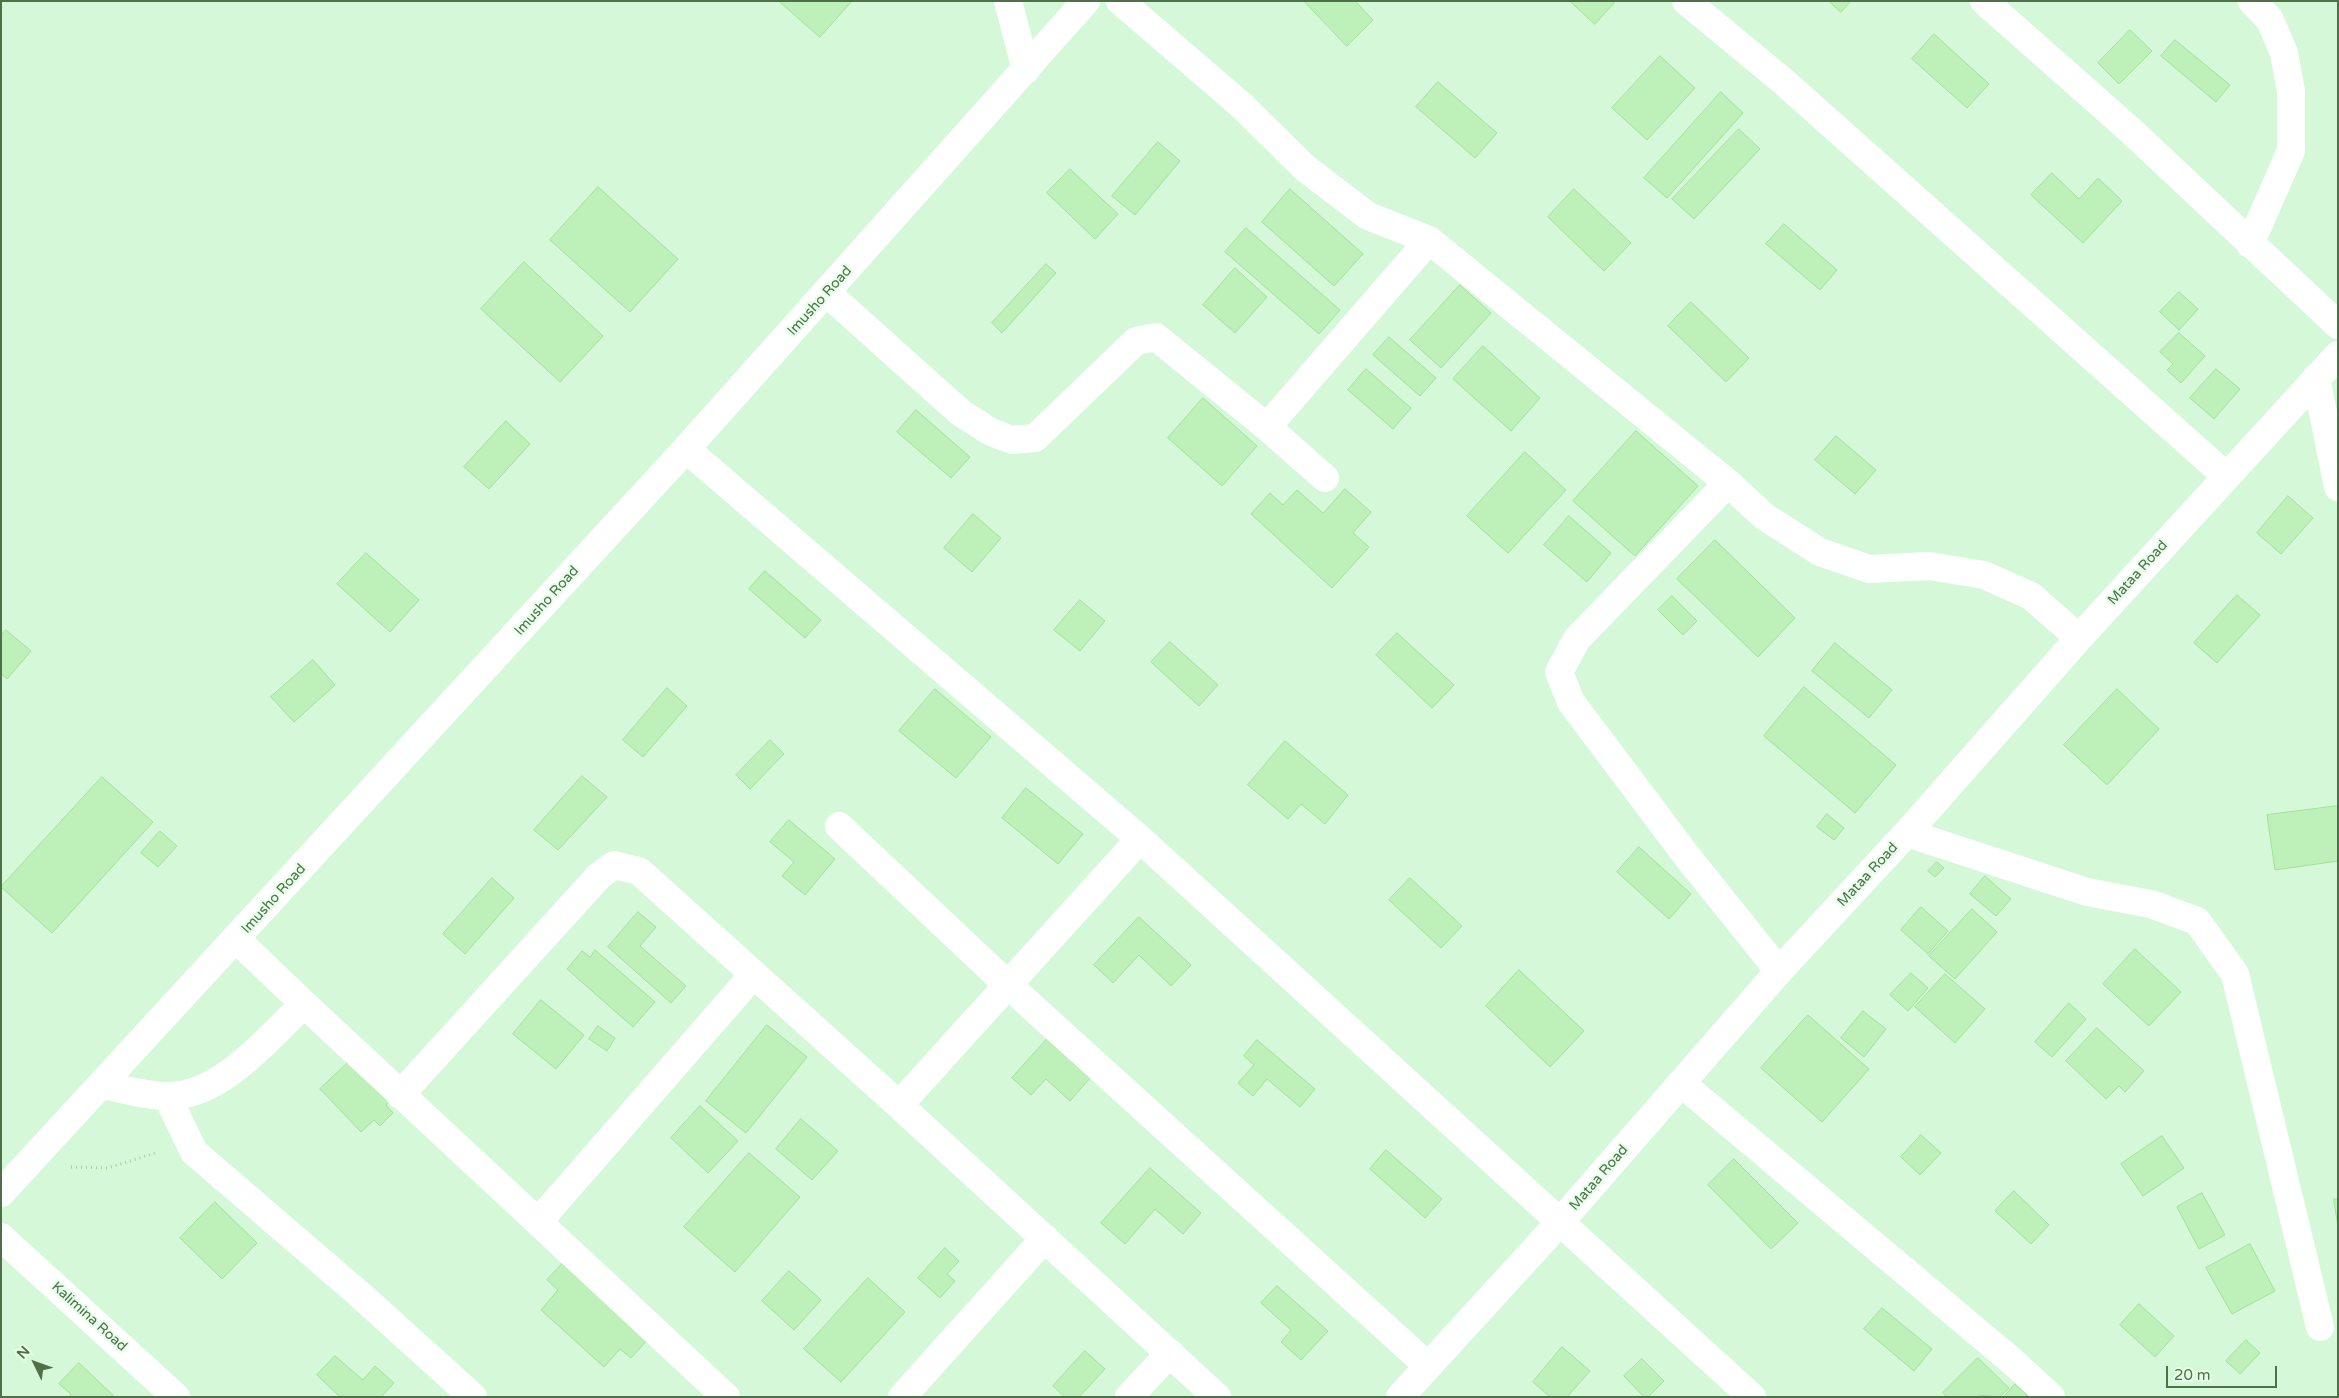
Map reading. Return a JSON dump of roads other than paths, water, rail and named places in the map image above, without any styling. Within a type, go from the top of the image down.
[{"type":"street","points":[[1008,1],[1026,70]]},
{"type":"street","name":"Imusho Road","points":[[1,1193],[237,940],[686,449],[1086,1]]},
{"type":"street","points":[[1120,1],[1240,104],[1313,174],[1368,216],[1429,240],[1728,483],[1765,517],[1820,552],[1870,569],[1929,566],[1984,575],[2031,596],[2079,638]]},
{"type":"street","points":[[1686,1],[1784,82],[2226,476]]},
{"type":"street","points":[[1984,1],[2129,129],[2338,325]]},
{"type":"street","points":[[2250,244],[2291,151],[2291,91],[2284,53],[2270,20],[2252,1]]},
{"type":"street","points":[[1267,427],[1429,240]]},
{"type":"street","points":[[827,293],[961,414],[991,432],[1012,440],[1035,438],[1136,341],[1156,337],[1267,427],[1325,478]]},
{"type":"street","name":"Mataa Road","points":[[1400,1397],[1560,1222],[1778,971],[1907,833],[2079,638],[2338,355]]},
{"type":"street","points":[[2316,378],[2338,487]]},
{"type":"street","points":[[686,449],[1140,839],[1752,1397]]},
{"type":"street","points":[[1728,483],[1577,639],[1559,672],[1571,702],[1686,855],[1778,971]]},
{"type":"street","points":[[838,826],[1008,985],[1428,1366]]},
{"type":"street","points":[[1907,833],[2087,892],[2151,904],[2197,921],[2235,974],[2320,1327]]},
{"type":"street","points":[[899,1105],[1140,839]]},
{"type":"street","points":[[400,1095],[599,876],[614,865],[639,871],[899,1105],[1218,1397]]},
{"type":"street","points":[[237,940],[400,1095],[726,1397]]},
{"type":"street","points":[[538,1222],[754,974]]},
{"type":"street","points":[[103,1085],[167,1096],[195,1093],[226,1077],[304,1004]]},
{"type":"street","points":[[1681,1083],[2013,1362],[2050,1397]]},
{"type":"street","points":[[167,1096],[194,1152],[358,1293],[473,1397]]},
{"type":"street","name":"Kalimina Road","points":[[1,1237],[176,1397]]},
{"type":"street","points":[[902,1397],[1044,1238]]},
{"type":"street","points":[[1129,1397],[1170,1352]]}]
